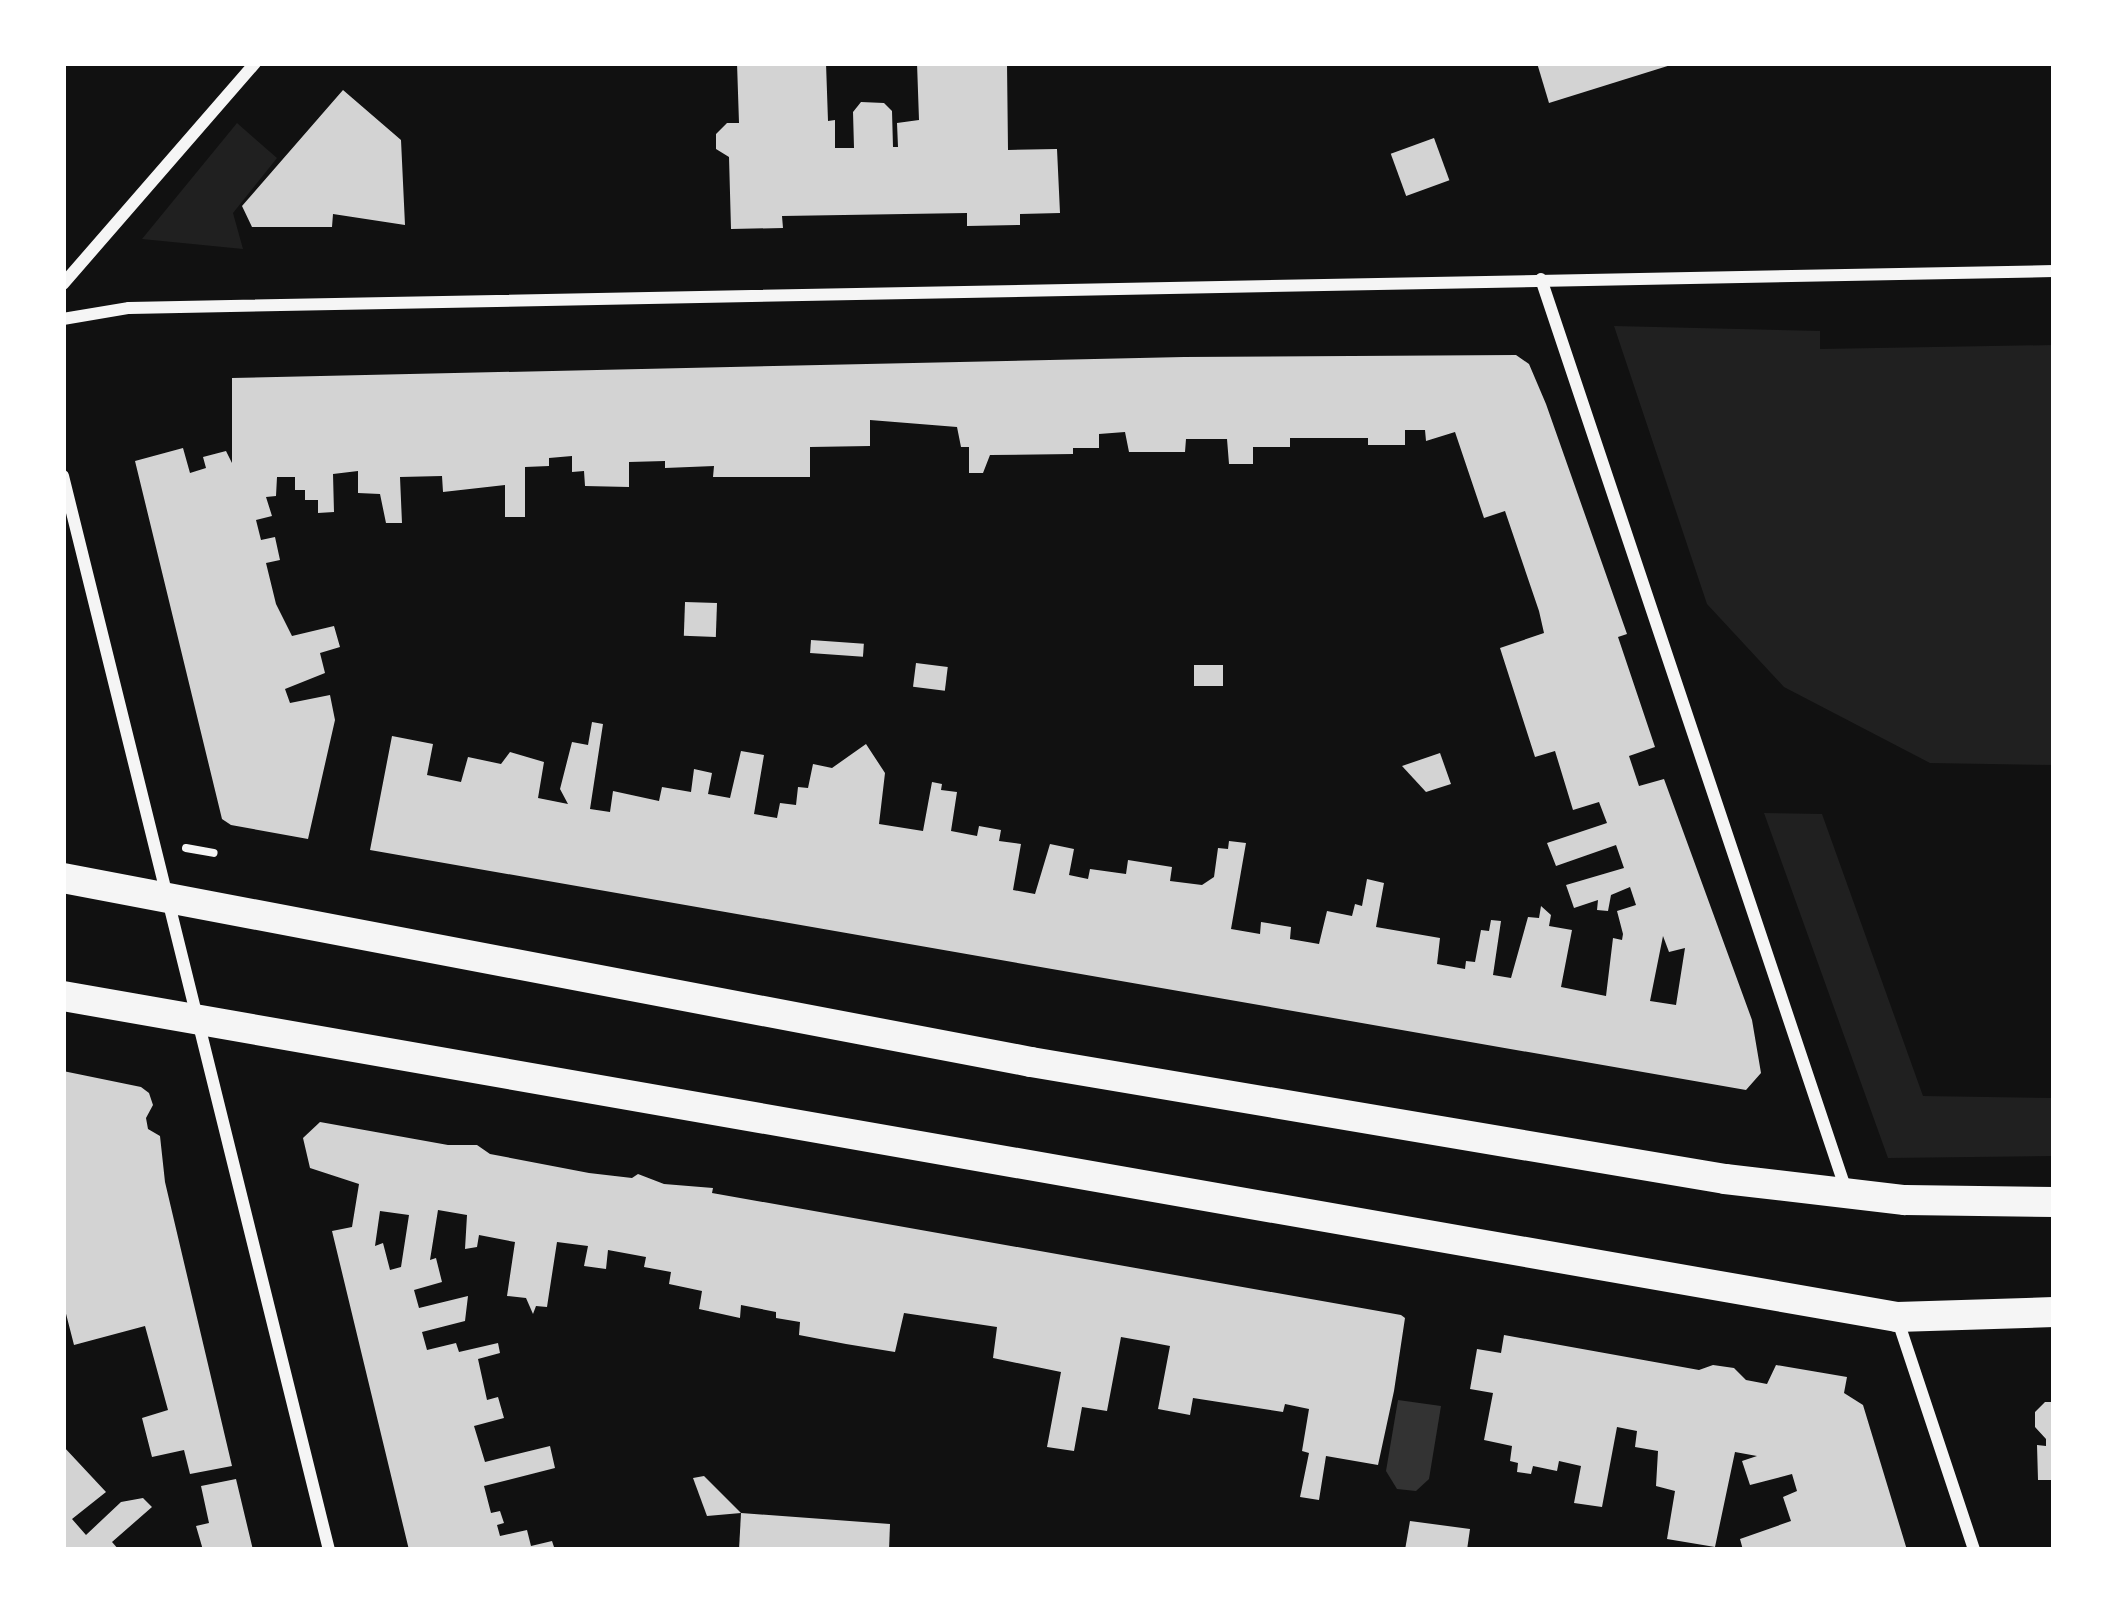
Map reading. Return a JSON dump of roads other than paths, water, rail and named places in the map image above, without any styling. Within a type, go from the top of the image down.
[{"type":"main road","points":[[63,878],[1031,1062],[1848,1195],[2054,1202]]},
{"type":"main road","points":[[63,996],[1897,1317],[2054,1312]]},
{"type":"street","points":[[63,284],[255,63]]},
{"type":"street","points":[[63,320],[129,308],[2054,271]]},
{"type":"street","points":[[1541,279],[1848,1195]]},
{"type":"street","points":[[63,476],[163,895],[329,1550]]},
{"type":"street","points":[[1897,1317],[1974,1550]]}]
